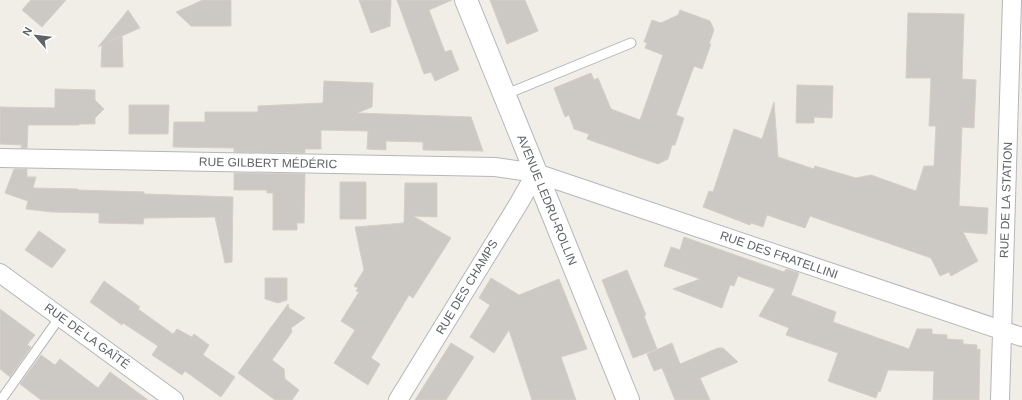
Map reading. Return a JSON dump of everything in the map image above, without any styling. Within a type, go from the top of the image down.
[{"type":"street","name":"AVENUE LEDRU-ROLLIN","points":[[466,0],[628,400]]},
{"type":"street","name":"RUE DE LA STATION","points":[[1000,400],[1012,0]]},
{"type":"street","name":"RUE GILBERT MÉDÉRIC","points":[[0,158],[495,168],[536,173]]},
{"type":"street","name":"RUE DES FRATELLINI","points":[[536,173],[1022,337]]},
{"type":"street","name":"RUE DES CHAMPS","points":[[398,400],[536,173]]},
{"type":"street","name":"RUE DE LA GAÎTÉ","points":[[0,273],[174,400]]},
{"type":"lane","points":[[504,95],[631,43]]},
{"type":"lane","points":[[1,400],[60,317]]},
{"type":"building","points":[[31,0],[66,0],[42,27],[22,10]]},
{"type":"building","points":[[203,0],[231,0],[231,26],[191,26],[176,12]]},
{"type":"building","points":[[359,0],[391,0],[390,26],[371,33]]},
{"type":"building","points":[[397,0],[452,0],[429,10],[445,52],[451,50],[459,70],[435,81],[431,72],[424,74]]},
{"type":"building","points":[[490,0],[525,0],[538,31],[507,44]]},
{"type":"building","points":[[128,10],[140,28],[110,41],[122,36],[123,67],[101,67],[102,45],[98,47]]},
{"type":"building","points":[[680,10],[710,21],[714,30],[709,44],[711,44],[702,69],[694,66],[676,115],[684,118],[675,145],[672,145],[668,159],[658,164],[587,139],[589,134],[574,129],[569,115],[565,117],[554,88],[591,73],[594,80],[598,78],[611,109],[640,120],[663,55],[645,48],[647,43],[644,42],[652,20],[661,23],[678,15]]},
{"type":"building","points":[[908,13],[964,14],[962,79],[976,80],[974,128],[962,127],[959,206],[988,208],[987,234],[963,232],[978,261],[951,276],[949,272],[940,276],[931,258],[810,216],[805,228],[767,215],[763,227],[751,223],[750,225],[703,207],[709,191],[713,192],[734,129],[762,139],[774,102],[778,157],[814,169],[815,166],[856,178],[871,175],[916,191],[924,166],[934,166],[936,126],[929,126],[931,78],[906,78]]},
{"type":"building","points":[[324,81],[373,83],[372,107],[357,113],[471,117],[483,151],[423,150],[423,142],[386,141],[386,150],[367,149],[368,131],[321,130],[321,149],[305,149],[305,153],[234,152],[234,148],[173,147],[174,122],[205,122],[205,112],[258,112],[258,106],[323,103]]},
{"type":"building","points":[[797,85],[833,86],[832,118],[814,117],[814,123],[796,123]]},
{"type":"building","points":[[55,89],[95,90],[95,100],[104,109],[95,118],[95,124],[28,125],[27,148],[21,148],[22,145],[0,144],[0,107],[55,108]]},
{"type":"building","points":[[129,105],[169,105],[168,134],[129,134]]},
{"type":"building","points":[[14,169],[27,169],[27,177],[36,177],[33,188],[233,197],[232,262],[225,263],[215,217],[144,218],[143,224],[99,223],[99,213],[52,212],[26,209],[28,201],[5,193]]},
{"type":"building","points":[[234,173],[305,174],[304,223],[297,223],[297,230],[273,230],[273,193],[267,193],[267,190],[234,190]]},
{"type":"building","points":[[340,182],[366,182],[366,219],[340,219]]},
{"type":"building","points":[[405,183],[437,183],[437,217],[413,216],[451,238],[413,298],[409,295],[371,358],[380,364],[368,385],[334,363],[355,330],[341,321],[359,292],[356,291],[358,288],[354,286],[364,270],[355,227],[404,223]]},
{"type":"building","points":[[39,231],[66,250],[52,268],[25,250]]},
{"type":"building","points":[[684,237],[784,272],[786,269],[799,273],[791,295],[836,312],[833,322],[909,349],[917,329],[932,329],[932,334],[947,335],[947,339],[963,340],[963,344],[977,345],[977,350],[980,349],[979,400],[933,400],[934,371],[888,370],[880,392],[878,391],[876,398],[828,381],[838,353],[786,335],[789,328],[759,316],[775,289],[738,276],[734,286],[730,285],[722,308],[673,289],[700,279],[664,266],[671,247],[680,250]]},
{"type":"building","points":[[627,270],[646,315],[644,316],[657,349],[633,358],[602,280]]},
{"type":"building","points":[[265,278],[287,278],[287,300],[278,303],[265,299]]},
{"type":"building","points":[[491,278],[519,295],[559,279],[587,349],[561,357],[576,400],[532,400],[509,330],[494,353],[470,337],[490,305],[479,298]]},
{"type":"building","points":[[104,281],[140,307],[138,309],[173,334],[177,329],[192,337],[194,334],[209,345],[203,355],[235,377],[221,397],[185,371],[182,375],[152,355],[158,346],[123,323],[122,325],[90,302]]},
{"type":"building","points":[[288,304],[289,308],[305,318],[291,328],[292,332],[272,360],[284,369],[285,379],[299,390],[292,400],[275,400],[238,373]]},
{"type":"building","points":[[0,309],[35,335],[27,345],[31,347],[10,377],[0,369]]},
{"type":"building","points":[[451,343],[474,357],[446,400],[415,400]]},
{"type":"building","points":[[672,343],[680,364],[718,348],[723,348],[738,362],[700,378],[710,400],[675,400],[662,368],[654,371],[647,354]]},
{"type":"building","points":[[41,355],[55,365],[60,359],[98,388],[110,372],[148,400],[41,400],[20,384]]}]
